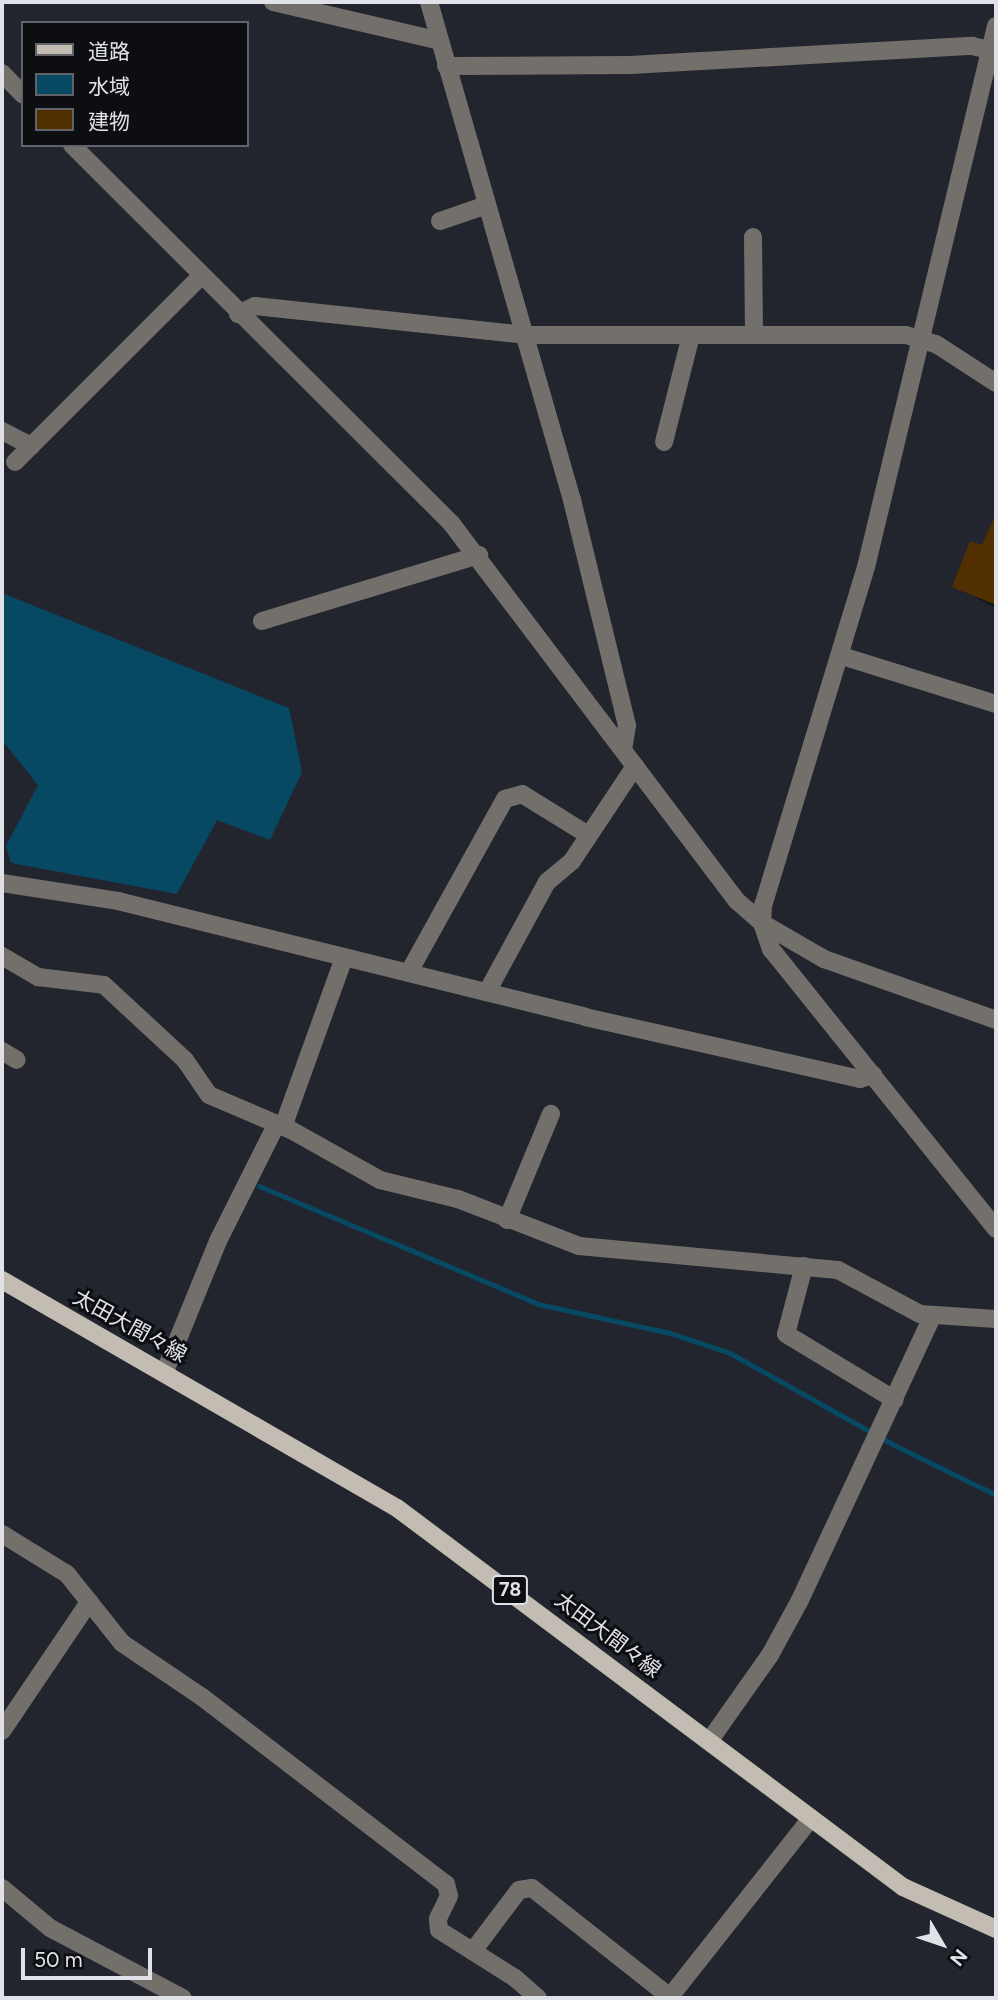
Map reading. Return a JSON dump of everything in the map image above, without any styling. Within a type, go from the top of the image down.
[{"type":"main road","name":"太田大間々線","points":[[2,1280],[165,1371],[397,1508],[903,1887],[996,1929]]},
{"type":"street","points":[[273,2],[440,41]]},
{"type":"street","points":[[429,2],[572,500],[626,725],[623,749]]},
{"type":"street","points":[[996,26],[842,656],[763,905],[762,923],[771,949],[996,1229]]},
{"type":"street","points":[[446,66],[630,65],[972,46],[990,50]]},
{"type":"street","points":[[2,73],[21,93]]},
{"type":"street","points":[[74,147],[238,314],[424,494],[478,555],[723,884],[762,923],[824,958],[996,1020]]},
{"type":"street","points":[[440,221],[487,205]]},
{"type":"street","points":[[753,237],[754,335]]},
{"type":"street","points":[[15,462],[201,276]]},
{"type":"street","points":[[238,314],[255,306],[526,335],[921,338],[996,383]]},
{"type":"street","points":[[664,442],[691,335]]},
{"type":"street","points":[[2,431],[31,446]]},
{"type":"street","points":[[262,621],[478,555]]},
{"type":"street","points":[[842,656],[996,704]]},
{"type":"street","points":[[486,992],[547,882],[572,861],[635,766]]},
{"type":"street","points":[[409,972],[505,799],[522,794],[588,835]]},
{"type":"street","points":[[2,883],[118,901],[344,958],[860,1079],[873,1075]]},
{"type":"street","points":[[2,956],[38,977],[104,985],[185,1060],[209,1095],[279,1126],[380,1180],[458,1199],[579,1246],[608,1251],[804,1266],[846,1272],[932,1317],[996,1319]]},
{"type":"street","points":[[165,1371],[218,1241],[279,1126],[344,958]]},
{"type":"street","points":[[507,1220],[551,1114]]},
{"type":"street","points":[[804,1266],[786,1335],[895,1400]]},
{"type":"street","points":[[710,1740],[770,1655],[800,1601],[932,1317]]},
{"type":"street","points":[[2,1534],[67,1574],[122,1643],[202,1697],[446,1884],[449,1896],[438,1919],[439,1930],[538,1998]]},
{"type":"street","points":[[2,1731],[89,1602]]},
{"type":"street","points":[[472,1951],[519,1890],[532,1888],[669,1997],[811,1818]]},
{"type":"street","points":[[2,1888],[50,1928],[143,1973],[183,1998]]},
{"type":"water","points":[[2,593],[289,708],[302,772],[270,840],[217,820],[177,894],[11,863],[6,846],[38,785],[2,740]]},
{"type":"building","points":[[996,514],[996,605],[952,587],[970,541],[982,545]]},
{"type":"waterway","points":[[259,1186],[538,1304],[670,1333],[730,1353],[892,1444],[996,1495]]}]
